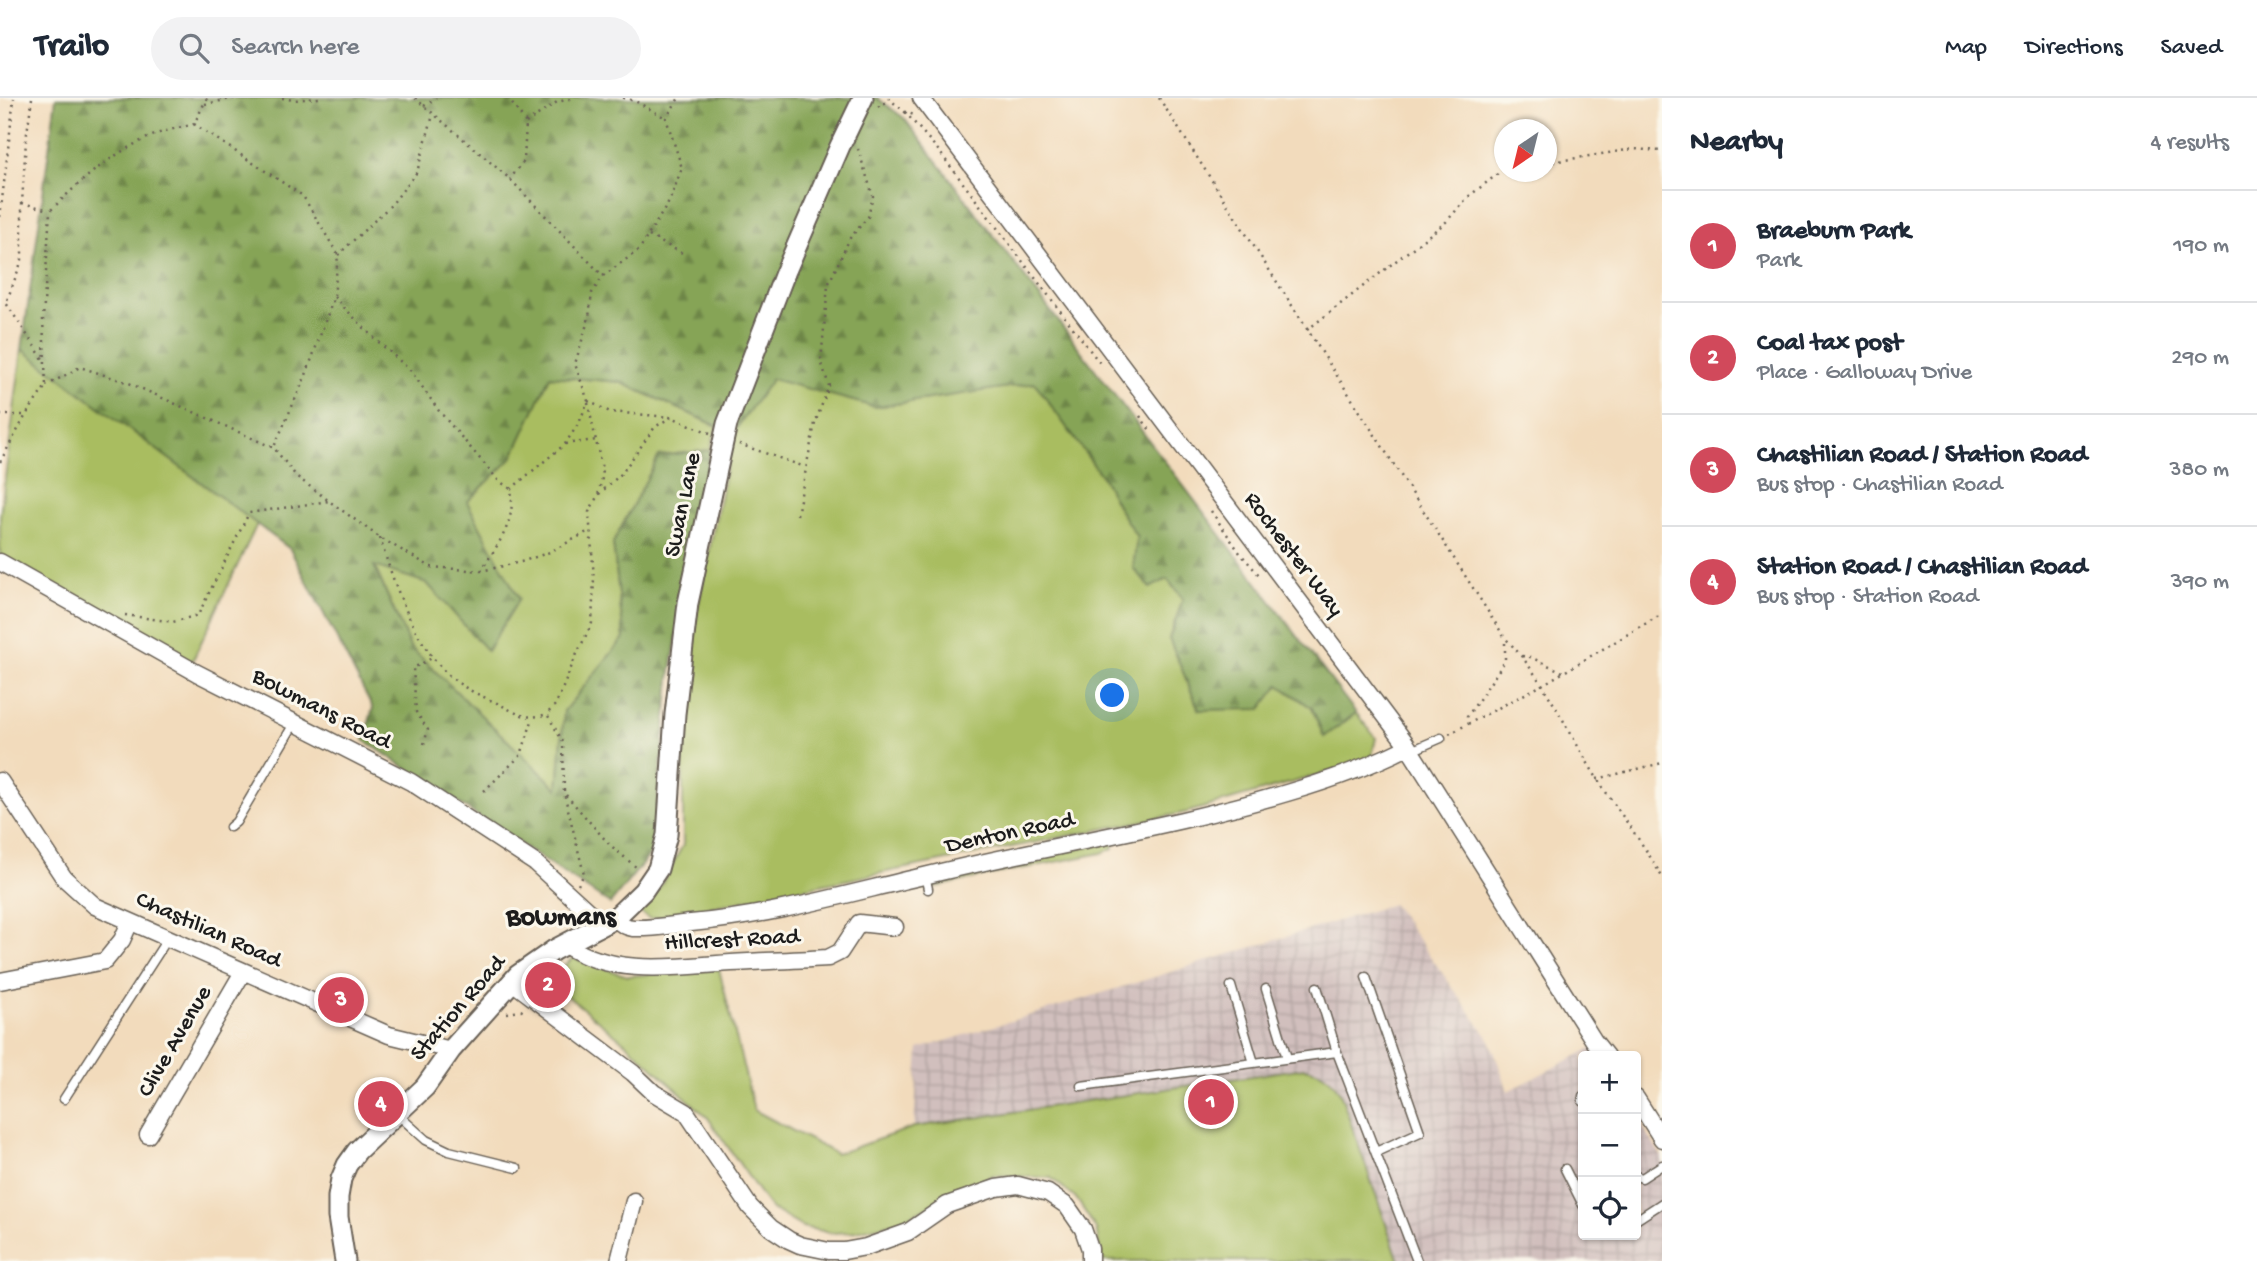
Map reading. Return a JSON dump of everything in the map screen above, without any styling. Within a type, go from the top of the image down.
[{"type":"street","name":"Rochester Way","points":[[921,98],[1410,749],[1602,1051]]},
{"type":"street","name":"Swan Lane","points":[[609,922],[635,900],[652,880],[660,863],[667,835],[675,714],[688,603],[727,424],[785,273],[840,146],[867,105]]},
{"type":"street","name":"Bowmans Road","points":[[0,562],[197,673],[411,782],[535,863],[609,922]]},
{"type":"street","name":"Denton Road","points":[[609,922],[631,928],[709,922],[760,915],[849,895],[926,882],[1117,839],[1288,793],[1363,769],[1410,749]]},
{"type":"street","name":"Chastilian Road","points":[[3,791],[64,878],[95,906],[389,1035],[450,1050]]},
{"type":"street","points":[[849,895],[859,923],[895,927]]},
{"type":"street","points":[[0,981],[105,961],[122,940],[130,922]]},
{"type":"street","name":"Station Road","points":[[345,1261],[338,1217],[341,1179],[347,1164],[357,1151],[425,1087],[450,1050],[510,981],[564,944],[609,922]]},
{"type":"street","name":"Hillcrest Road","points":[[564,944],[583,956],[609,964],[636,967],[665,968],[819,959],[832,957],[840,952],[859,923]]},
{"type":"street","name":"Clive Avenue","points":[[148,1135],[243,972]]},
{"type":"street","points":[[510,981],[633,1073],[649,1089],[686,1112],[750,1207],[771,1228],[789,1240],[829,1251],[866,1247],[908,1232],[947,1205],[996,1188],[1018,1185],[1048,1193],[1067,1206],[1083,1229],[1090,1250],[1090,1261]]},
{"type":"street","points":[[1641,1106],[1662,1139]]},
{"type":"street","points":[[619,1261],[634,1201]]},
{"type":"lane","points":[[230,827],[236,822],[295,722]]},
{"type":"lane","points":[[1410,749],[1441,738]]},
{"type":"lane","points":[[64,1099],[168,938]]},
{"type":"lane","points":[[1366,977],[1420,1132],[1376,1153]]},
{"type":"lane","points":[[1231,986],[1254,1063]]},
{"type":"lane","points":[[1317,987],[1337,1052],[1417,1261]]},
{"type":"lane","points":[[1266,989],[1287,1058]]},
{"type":"lane","points":[[1082,1086],[1337,1052]]},
{"type":"lane","points":[[397,1114],[426,1140],[449,1151],[517,1168]]},
{"type":"lane","points":[[1640,1177],[1643,1178],[1662,1165]]},
{"type":"lane","points":[[1565,1169],[1578,1195]]},
{"type":"lane","points":[[1641,1217],[1662,1203]]},
{"type":"path","points":[[0,216],[14,98]]},
{"type":"path","points":[[32,98],[22,203],[22,260],[6,303],[45,362]]},
{"type":"path","points":[[194,124],[207,98]]},
{"type":"path","points":[[204,104],[236,98]]},
{"type":"path","points":[[282,98],[319,98]]},
{"type":"path","points":[[415,98],[510,179],[603,276]]},
{"type":"path","points":[[424,106],[436,98]]},
{"type":"path","points":[[508,98],[526,123],[524,161],[510,179]]},
{"type":"path","points":[[526,123],[557,102],[574,98]]},
{"type":"path","points":[[379,537],[396,591],[432,658],[461,685],[522,715],[533,719],[547,714],[556,704],[592,623],[594,579],[589,512],[598,495],[603,474],[588,401],[575,364],[589,317],[592,293],[603,276],[639,250],[669,202],[682,168],[666,118],[635,101],[623,98]]},
{"type":"path","points":[[666,118],[679,98]]},
{"type":"path","points":[[1159,98],[1505,638],[1522,656],[1542,685],[1597,779],[1662,877]]},
{"type":"path","points":[[867,105],[891,100]]},
{"type":"path","points":[[905,112],[954,171],[1108,374]]},
{"type":"path","points":[[338,255],[392,204],[417,172],[433,115]]},
{"type":"path","points":[[46,386],[43,319],[50,211],[82,179],[117,154],[153,135],[194,124],[303,195],[338,255],[334,297],[306,375],[274,448]]},
{"type":"path","points":[[1557,161],[1633,149],[1662,151]]},
{"type":"path","points":[[797,515],[815,423],[829,386],[821,361],[828,285],[850,237],[868,217],[873,196],[857,150]]},
{"type":"path","points":[[1307,330],[1446,222],[1468,197],[1494,177]]},
{"type":"path","points":[[22,203],[50,211]]},
{"type":"path","points":[[649,236],[686,255]]},
{"type":"path","points":[[334,297],[411,371],[439,411],[499,481],[511,489],[513,501],[509,526],[481,571]]},
{"type":"path","points":[[0,462],[46,386],[80,366],[129,383],[274,448],[296,475],[329,501],[379,537],[431,567],[481,571],[521,562],[550,552],[589,531]]},
{"type":"path","points":[[588,401],[611,412],[671,417],[805,467]]},
{"type":"path","points":[[511,489],[565,444],[579,423],[588,401]]},
{"type":"path","points":[[1137,413],[1158,441]]},
{"type":"path","points":[[0,415],[26,415]]},
{"type":"path","points":[[598,495],[621,474],[655,427],[671,417]]},
{"type":"path","points":[[565,444],[596,440]]},
{"type":"path","points":[[125,615],[173,622],[198,615],[249,513],[329,501]]},
{"type":"path","points":[[1210,510],[1240,554],[1265,582]]},
{"type":"path","points":[[1441,738],[1542,685],[1662,614]]},
{"type":"path","points":[[1469,724],[1467,717],[1505,661],[1505,638]]},
{"type":"path","points":[[1522,656],[1563,672]]},
{"type":"path","points":[[424,744],[428,730],[416,712],[413,668],[432,658]]},
{"type":"path","points":[[547,714],[562,742],[564,793],[584,874],[580,882]]},
{"type":"path","points":[[484,791],[521,755],[533,719]]},
{"type":"path","points":[[1597,779],[1662,763]]},
{"type":"path","points":[[564,793],[609,844],[652,880]]},
{"type":"path","points":[[549,986],[561,999]]},
{"type":"shaded area","points":[[1393,904],[1490,1040],[1508,1091],[1578,1055],[1578,1240],[1641,1240],[1641,1124],[1662,1157],[1662,1261],[1399,1261],[1341,1094],[1327,1075],[914,1127],[919,1049]]},
{"type":"green space","points":[[56,98],[877,98],[904,118],[1356,713],[1324,737],[1312,708],[1279,685],[1261,709],[1199,710],[1169,639],[1183,599],[1167,579],[1150,588],[1133,568],[1137,537],[1103,478],[1035,383],[875,407],[772,379],[733,433],[620,382],[550,376],[512,458],[467,502],[519,599],[487,651],[427,583],[374,566],[410,647],[558,789],[564,711],[624,638],[613,543],[659,456],[710,450],[671,670],[652,852],[610,904],[364,740],[373,708],[290,549],[22,349]]},
{"type":"green space","points":[[22,349],[257,524],[189,668],[0,558],[0,516]]},
{"type":"green space","points":[[550,376],[620,382],[717,426],[710,450],[659,456],[613,543],[624,638],[564,711],[558,790],[410,647],[374,565],[427,583],[487,650],[518,599],[467,502],[512,458]]},
{"type":"green space","points":[[771,378],[875,407],[1035,383],[1103,478],[1137,537],[1183,599],[1169,639],[1279,685],[1312,708],[1324,737],[1356,713],[1376,738],[1371,760],[1188,812],[650,919],[637,910],[660,887],[683,845],[683,764],[697,612],[733,433]]},
{"type":"green space","points":[[1112,842],[1113,848],[1102,853],[928,889],[921,887],[920,883],[997,866],[1022,865],[1046,855]]},
{"type":"green space","points":[[573,958],[628,976],[719,969],[754,1110],[836,1154],[914,1127],[1304,1068],[1322,1073],[1331,1080],[1341,1095],[1399,1261],[1102,1261],[1096,1229],[1076,1198],[1051,1178],[993,1175],[897,1222],[852,1232],[833,1233],[802,1227],[770,1208],[708,1118],[627,1044],[560,990],[556,973]]},
{"type":"place","name":"Coal tax post","points":[[548,985]]},
{"type":"place","name":"Chastilian Road / Station Road","points":[[341,1000]]},
{"type":"place","name":"Braeburn Park","points":[[1211,1102]]},
{"type":"place","name":"Station Road / Chastilian Road","points":[[381,1104]]},
{"type":"district","name":"Bowmans","points":[[561,918]]}]
